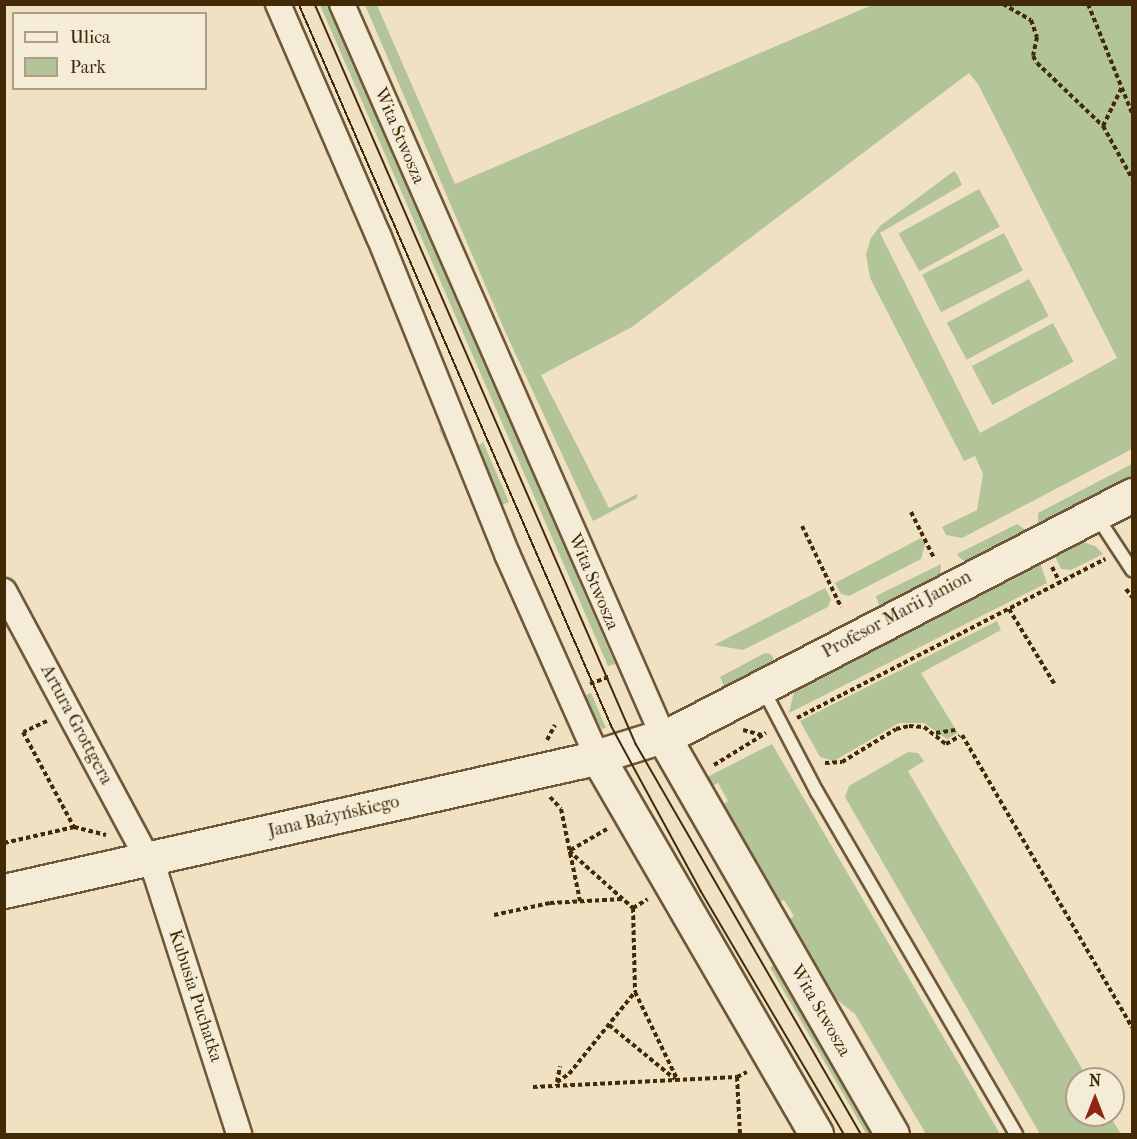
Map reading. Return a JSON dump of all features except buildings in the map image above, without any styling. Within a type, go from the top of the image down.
[{"type":"street","points":[[278,4],[568,693],[597,756],[816,1134]]},
{"type":"street","name":"Wita Stwosza","points":[[342,4],[630,668],[663,736],[892,1134]]},
{"type":"street","name":"Profesor Marii Janion","points":[[663,736],[1132,495]]},
{"type":"street","name":"Artura Grottgera","points":[[4,591],[148,859]]},
{"type":"street","name":"Jana Bażyńskiego","points":[[4,891],[597,756],[663,736]]},
{"type":"street","name":"Kubusia Puchatka","points":[[148,859],[184,958],[238,1134]]},
{"type":"lane","points":[[1095,514],[1132,570]]},
{"type":"lane","points":[[762,686],[781,726],[1016,1134]]},
{"type":"path","points":[[1003,4],[1023,13],[1035,27],[1037,63],[1103,126],[1132,178]]},
{"type":"path","points":[[1011,7],[1017,4]]},
{"type":"path","points":[[1088,4],[1132,113]]},
{"type":"path","points":[[1103,126],[1122,87]]},
{"type":"path","points":[[911,512],[934,558]]},
{"type":"path","points":[[802,526],[841,607]]},
{"type":"path","points":[[709,768],[781,726],[1119,552]]},
{"type":"path","points":[[1009,609],[1055,685]]},
{"type":"path","points":[[543,745],[556,723],[554,699],[630,668]]},
{"type":"path","points":[[47,720],[23,732],[74,827]]},
{"type":"path","points":[[821,762],[833,766],[896,729],[924,727],[936,733],[946,744],[961,736],[1132,1027]]},
{"type":"path","points":[[936,733],[956,730]]},
{"type":"path","points":[[543,788],[561,809],[580,901]]},
{"type":"path","points":[[569,851],[609,827],[605,819]]},
{"type":"path","points":[[4,843],[74,827],[99,834]]},
{"type":"path","points":[[569,851],[633,908],[635,992],[676,1079]]},
{"type":"path","points":[[633,908],[650,898]]},
{"type":"path","points":[[494,915],[550,903],[623,899]]},
{"type":"path","points":[[557,1084],[569,1074],[635,992]]},
{"type":"path","points":[[609,1025],[676,1079]]},
{"type":"path","points":[[557,1084],[560,1066]]},
{"type":"path","points":[[533,1088],[557,1084],[737,1077],[749,1071]]},
{"type":"path","points":[[737,1077],[740,1134]]},
{"type":"green space","points":[[320,5],[330,5],[615,664],[608,666]]},
{"type":"green space","points":[[365,5],[377,5],[455,184],[872,5],[1132,5],[1132,449],[962,538],[946,535],[942,527],[977,510],[983,474],[975,456],[964,461],[870,278],[866,254],[871,238],[880,226],[954,171],[957,174],[962,185],[880,233],[980,433],[1117,358],[978,84],[969,73],[632,327],[541,375],[609,508],[637,494],[637,498],[593,521],[504,329]]},
{"type":"green space","points":[[979,189],[1000,227],[919,271],[899,234]]},
{"type":"green space","points":[[1004,233],[1023,270],[941,312],[922,275]]},
{"type":"green space","points":[[1029,279],[1049,316],[967,360],[947,323]]},
{"type":"green space","points":[[1053,323],[1074,362],[992,405],[972,366]]},
{"type":"green space","points":[[447,425],[475,504],[439,429]]},
{"type":"green space","points":[[483,442],[509,502],[500,506],[479,445]]},
{"type":"green space","points":[[1132,464],[1132,483],[1038,524],[1038,513]]},
{"type":"green space","points":[[1017,524],[1026,530],[973,561],[962,560],[957,554]]},
{"type":"green space","points":[[921,538],[925,544],[921,559],[849,596],[841,594],[835,583]]},
{"type":"green space","points":[[1080,541],[1095,546],[1103,554],[1071,570],[1061,569],[1052,550]]},
{"type":"green space","points":[[1038,557],[1047,583],[789,713],[795,687]]},
{"type":"green space","points":[[941,564],[940,578],[881,612],[876,596]]},
{"type":"green space","points":[[825,588],[831,599],[828,607],[743,650],[714,645]]},
{"type":"green space","points":[[997,621],[1001,630],[921,673],[958,733],[947,739],[924,723],[899,723],[834,761],[820,757],[800,721]]},
{"type":"green space","points":[[765,653],[771,654],[777,666],[727,693],[720,677]]},
{"type":"green space","points":[[591,693],[606,728],[602,729],[582,697]]},
{"type":"green space","points":[[772,744],[1000,1134],[926,1134],[855,1014],[836,999],[789,920],[794,916],[784,900],[779,902],[722,805],[728,801],[718,783],[712,786],[707,777]]},
{"type":"green space","points":[[908,752],[918,753],[924,761],[908,771],[1081,1067],[1065,1067],[1065,1127],[1117,1127],[1121,1134],[1040,1134],[845,797],[849,786]]},
{"type":"green space","points":[[778,963],[877,1134],[866,1134],[770,968]]},
{"type":"tram line","points":[[299,4],[612,727],[701,891],[844,1134]]},
{"type":"tram line","points":[[315,4],[636,744],[861,1134]]}]
